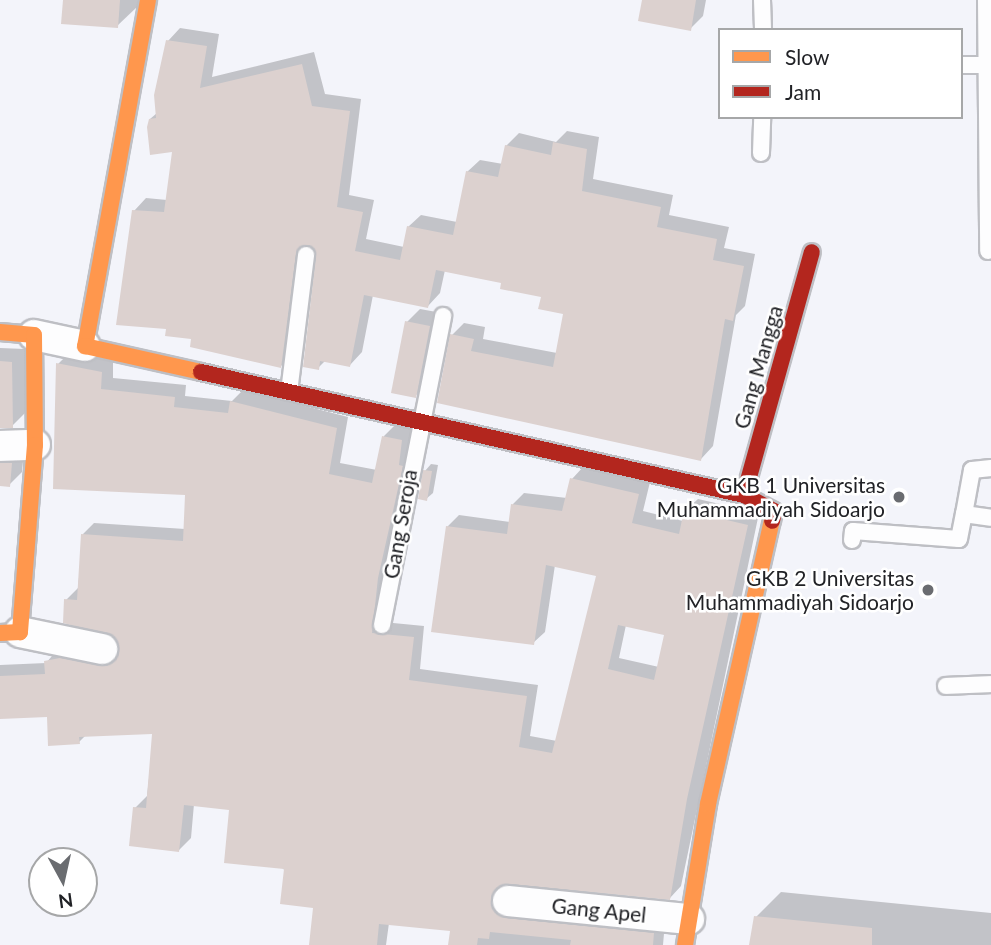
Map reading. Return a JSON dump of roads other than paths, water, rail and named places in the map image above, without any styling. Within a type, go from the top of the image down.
[{"type":"street","points":[[85,346],[148,0]]},
{"type":"street","name":"Gang Mangga","points":[[744,495],[812,252]]},
{"type":"street","points":[[0,332],[34,335],[289,392],[418,424],[744,495],[771,506],[775,516],[708,804],[687,932]]},
{"type":"street","points":[[34,335],[35,445],[10,633],[102,649]]},
{"type":"street","points":[[0,446],[35,445]]},
{"type":"street","name":"Gang Apel","points":[[508,901],[687,932]]},
{"type":"lane","points":[[762,0],[763,28]]},
{"type":"lane","points":[[986,0],[989,65],[988,251]]},
{"type":"lane","points":[[963,65],[989,65]]},
{"type":"lane","points":[[761,153],[762,119]]},
{"type":"lane","points":[[289,392],[306,255]]},
{"type":"lane","name":"Gang Seroja","points":[[382,625],[418,424],[443,316]]},
{"type":"lane","points":[[852,540],[853,531],[959,540],[972,470],[991,468]]},
{"type":"lane","points":[[964,514],[991,518]]},
{"type":"lane","points":[[946,687],[991,684]]},
{"type":"place","name":"GKB 1 Universitas Muhammadiyah Sidoarjo","points":[[899,497]]},
{"type":"place","name":"GKB 2 Universitas Muhammadiyah Sidoarjo","points":[[928,590]]}]
